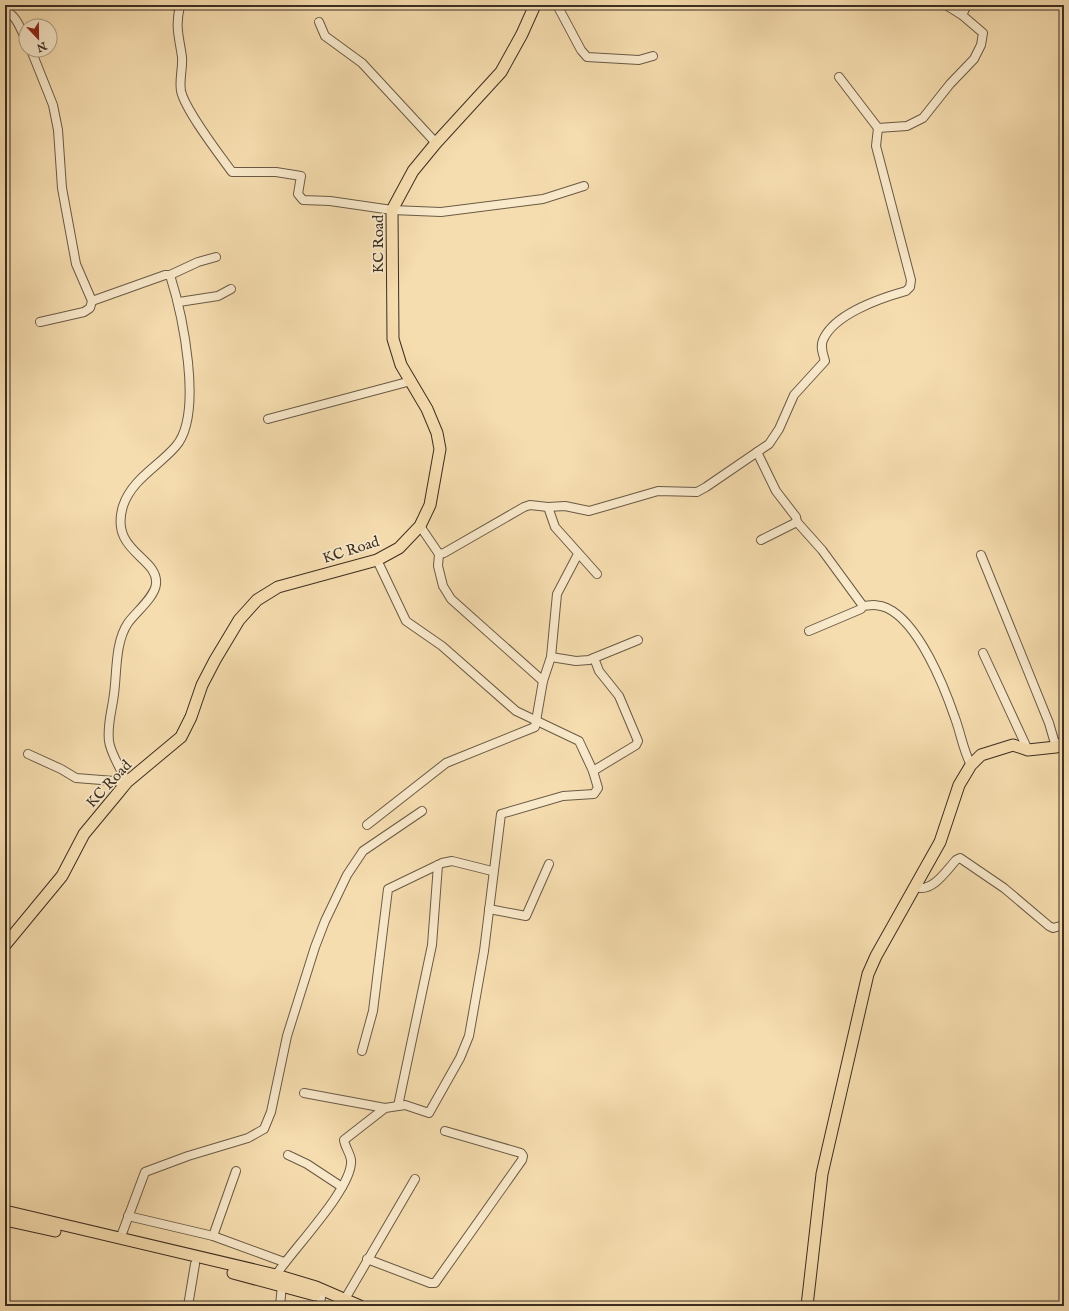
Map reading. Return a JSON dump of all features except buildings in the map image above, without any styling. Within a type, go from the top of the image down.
[{"type":"main road","name":"KC Road","points":[[5,945],[62,876],[84,834],[128,782],[181,737],[191,717],[202,685],[215,660],[239,620],[258,600],[278,587],[377,560],[400,548],[420,526],[430,504],[440,449],[437,433],[427,409],[401,365],[393,340],[392,210],[414,171],[436,143],[501,72],[522,34],[535,5]]},
{"type":"main road","points":[[807,1306],[822,1174],[868,974],[876,956],[916,888],[940,842],[959,785],[971,765],[981,755],[1013,745],[1028,750],[1060,745]]},
{"type":"main road","points":[[5,1211],[44,1225],[279,1280],[299,1282],[344,1302],[360,1306]]},
{"type":"main road","points":[[5,1220],[44,1225],[120,1239],[139,1247],[195,1264],[255,1274]]},
{"type":"main road","points":[[279,1280],[321,1301],[344,1302]]},
{"type":"street","points":[[178,5],[177,7],[180,6],[176,21],[182,59],[180,77],[181,91],[184,99],[206,135],[232,172],[276,172],[301,176],[298,194],[303,200],[330,201],[392,210],[441,212],[543,199],[584,186]]},
{"type":"street","points":[[557,5],[581,50],[587,57],[639,60],[653,56]]},
{"type":"street","points":[[878,128],[907,126],[923,118],[950,84],[974,59],[981,45],[983,33],[962,15],[946,5]]},
{"type":"street","points":[[962,15],[967,5]]},
{"type":"street","points":[[5,11],[18,22]]},
{"type":"street","points":[[319,22],[325,36],[362,63],[436,143]]},
{"type":"street","points":[[34,58],[53,105],[58,130],[62,188],[76,264],[92,301],[90,308],[84,312],[40,322]]},
{"type":"street","points":[[439,554],[444,553],[530,505],[548,507],[565,506],[590,511],[658,491],[697,492],[769,444],[779,429],[794,395],[825,361],[822,348],[823,340],[832,326],[866,304],[906,292],[910,287],[911,280],[876,146],[878,128],[839,77]]},
{"type":"street","points":[[92,301],[165,275],[170,275],[198,262],[216,257]]},
{"type":"street","points":[[128,782],[109,743],[108,718],[114,696],[122,635],[127,624],[150,597],[156,585],[154,574],[124,539],[120,528],[120,519],[124,504],[138,480],[167,456],[178,444],[184,433],[187,419],[190,374],[179,302],[170,275]]},
{"type":"street","points":[[179,302],[218,296],[231,289]]},
{"type":"street","points":[[268,419],[410,382]]},
{"type":"street","points":[[757,452],[776,491],[796,517],[797,522],[822,550],[863,606]]},
{"type":"street","points":[[548,507],[555,527],[597,574]]},
{"type":"street","points":[[761,540],[797,522]]},
{"type":"street","points":[[420,526],[439,554],[438,566],[441,580],[451,599],[544,681]]},
{"type":"street","points":[[367,825],[446,763],[535,727],[544,681],[551,657],[557,594],[578,554]]},
{"type":"street","points":[[981,555],[1049,723],[1060,745]]},
{"type":"street","points":[[304,1093],[385,1108],[405,1105],[429,1113],[460,1058],[470,1028],[484,951],[492,871],[501,814],[563,796],[594,794],[598,788],[593,771],[579,741],[516,711],[442,646],[406,621],[377,560]]},
{"type":"street","points":[[809,631],[854,612],[863,606],[877,604],[888,608],[903,620],[917,635],[928,656],[956,719],[964,753],[971,765]]},
{"type":"street","points":[[551,657],[576,661],[594,658],[638,640]]},
{"type":"street","points":[[983,653],[1028,750]]},
{"type":"street","points":[[593,771],[636,745],[638,741],[619,696],[600,671],[594,658]]},
{"type":"street","points":[[28,754],[62,769],[76,778],[128,782]]},
{"type":"street","points":[[120,1239],[145,1172],[188,1156],[248,1138],[264,1129],[271,1112],[286,1036],[315,947],[325,921],[347,875],[363,851],[422,811]]},
{"type":"street","points":[[916,888],[922,889],[929,887],[956,860],[960,858],[1004,888],[1049,926],[1053,928],[1064,925]]},
{"type":"street","points":[[362,1051],[373,1011],[388,889],[442,863],[452,861],[492,871]]},
{"type":"street","points":[[489,909],[526,916],[549,864]]},
{"type":"street","points":[[398,1106],[432,945],[438,865]]},
{"type":"street","points":[[280,1306],[279,1280],[284,1262],[332,1202],[342,1187],[350,1170],[351,1159],[344,1140],[385,1108]]},
{"type":"street","points":[[367,1259],[430,1283],[435,1283],[522,1160],[523,1156],[521,1153],[445,1131]]},
{"type":"street","points":[[288,1155],[307,1164],[342,1187]]},
{"type":"street","points":[[214,1236],[236,1171]]},
{"type":"street","points":[[344,1302],[367,1259],[415,1179]]},
{"type":"street","points":[[128,1216],[214,1236],[284,1262]]},
{"type":"street","points":[[188,1306],[195,1264]]}]
